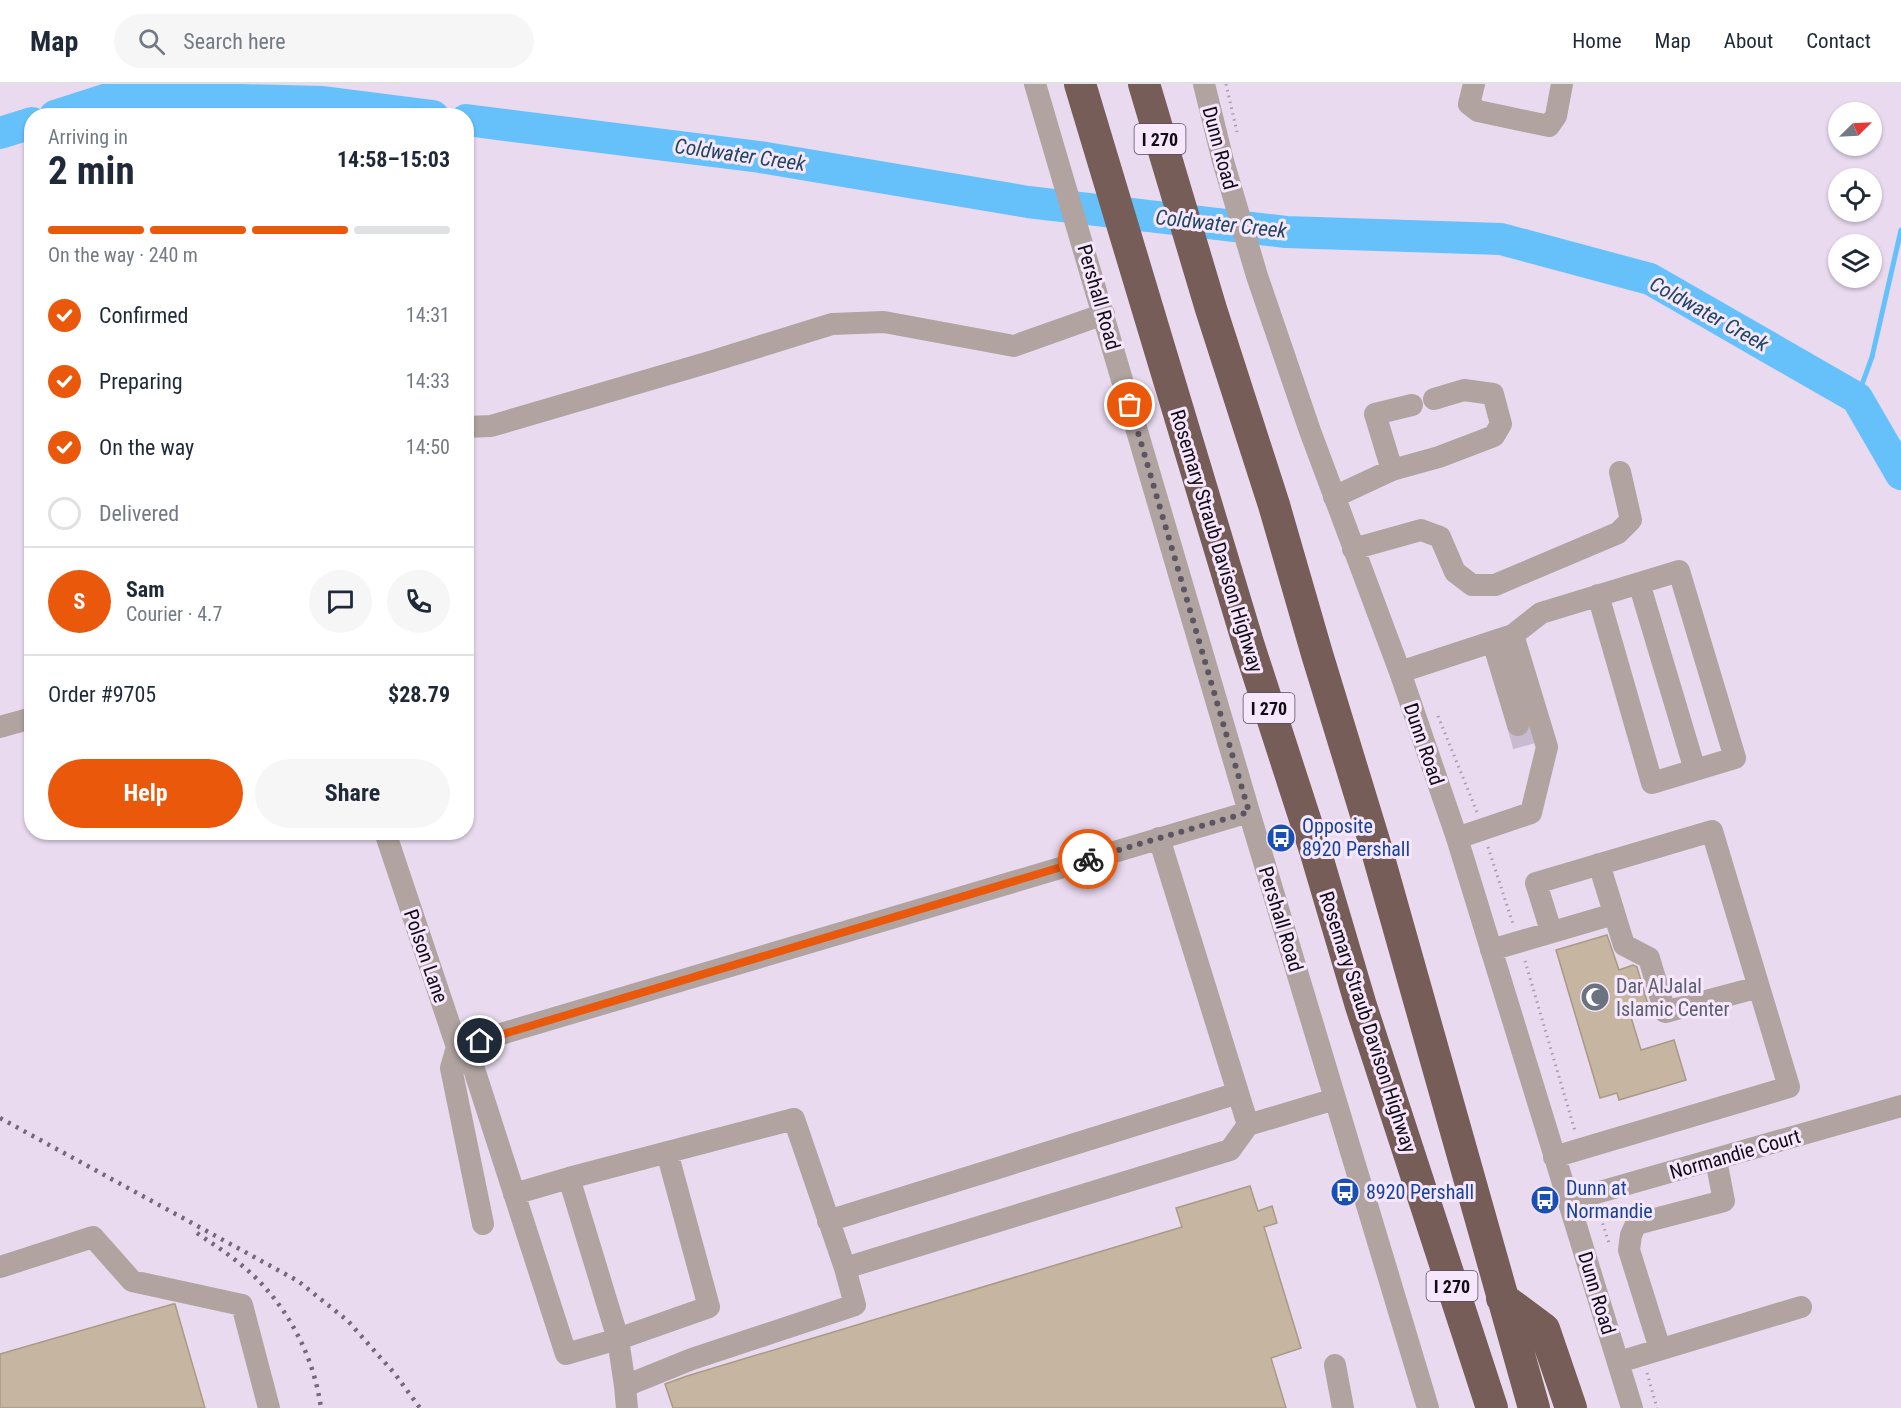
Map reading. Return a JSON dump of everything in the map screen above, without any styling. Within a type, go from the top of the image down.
[{"type":"highway","name":"Rosemary Straub Davison Highway","points":[[1080,84],[1248,643],[1315,850],[1361,1006],[1492,1408]]},
{"type":"highway","name":"I 270","points":[[1144,84],[1211,309],[1274,505],[1375,844],[1534,1408]]},
{"type":"highway","points":[[1502,1298],[1544,1329],[1571,1408]]},
{"type":"street","name":"Pershall Road","points":[[1035,84],[1249,812],[1428,1408]]},
{"type":"street","points":[[1474,84],[1469,104],[1478,111],[1550,126],[1556,116],[1562,84]]},
{"type":"street","name":"Dunn Road","points":[[1214,85],[1223,161],[1257,276],[1334,497],[1400,672],[1457,838],[1632,1408]]},
{"type":"street","points":[[474,427],[491,426],[832,324],[884,322],[1014,346],[1104,314]]},
{"type":"street","points":[[1334,497],[1392,470],[1438,458],[1494,436],[1501,424],[1493,394],[1464,390],[1374,414],[1392,470]]},
{"type":"street","points":[[1353,549],[1421,530],[1440,537],[1455,572],[1472,585],[1495,585],[1618,533],[1631,520],[1620,472]]},
{"type":"street","points":[[1400,672],[1503,639],[1541,613],[1598,595],[1679,571],[1735,758],[1652,783],[1598,595]]},
{"type":"street","points":[[1639,583],[1695,770]]},
{"type":"street","points":[[1503,639],[1518,725]]},
{"type":"street","points":[[1457,838],[1531,813],[1537,789],[1537,750],[1503,639]]},
{"type":"street","points":[[0,727],[24,720]]},
{"type":"street","points":[[457,1047],[1249,812]]},
{"type":"street","points":[[1551,931],[1536,883],[1712,831],[1789,1087],[1554,1157]]},
{"type":"street","points":[[1159,838],[1248,1125]]},
{"type":"street","name":"Polson Lane","points":[[388,840],[457,1047]]},
{"type":"street","points":[[1599,864],[1624,945],[1649,958],[1665,1012],[1759,987]]},
{"type":"street","points":[[1491,950],[1614,914]]},
{"type":"street","points":[[457,1047],[474,1069],[566,1354],[618,1339],[709,1307],[667,1152]]},
{"type":"street","points":[[457,1047],[451,1068],[483,1224]]},
{"type":"street","points":[[828,1221],[1238,1093]]},
{"type":"street","points":[[845,1268],[1230,1150],[1248,1125],[1335,1099]]},
{"type":"street","name":"Normandie Court","points":[[1568,1201],[1901,1106]]},
{"type":"street","points":[[514,1194],[569,1178],[794,1119],[845,1268],[855,1305],[692,1359],[626,1397],[618,1339],[569,1178]]},
{"type":"street","points":[[1660,1349],[1629,1250],[1631,1234],[1636,1224],[1724,1201],[1716,1160]]},
{"type":"street","points":[[0,1267],[93,1238],[132,1281],[242,1305],[269,1408]]},
{"type":"street","points":[[1618,1362],[1801,1307]]},
{"type":"street","points":[[1335,1365],[1343,1408]]},
{"type":"path","points":[[1214,85],[1233,107]]},
{"type":"path","points":[[1435,707],[1479,819]]},
{"type":"path","points":[[1488,846],[1514,925]]},
{"type":"path","points":[[1522,951],[1576,1134]]},
{"type":"path","points":[[1646,1369],[1657,1408]]},
{"type":"building","points":[[1607,935],[1619,970],[1633,965],[1637,967],[1649,1008],[1630,1014],[1641,1050],[1674,1040],[1686,1080],[1619,1100],[1617,1093],[1600,1098],[1556,950]]},
{"type":"building","points":[[1250,1186],[1258,1211],[1272,1206],[1277,1223],[1264,1227],[1301,1348],[1271,1358],[1286,1408],[673,1408],[665,1384],[1182,1227],[1176,1208]]},
{"type":"building","points":[[175,1304],[205,1408],[0,1408],[0,1354]]},
{"type":"waterway","name":"Coldwater Creek","points":[[80,108],[114,97],[323,102],[370,108]]},
{"type":"waterway","name":"Coldwater Creek","points":[[474,121],[760,157],[1028,202],[1286,232],[1501,239],[1650,279],[1857,398],[1901,474]]},
{"type":"waterway","name":"Coldwater Creek","points":[[0,133],[24,126]]},
{"type":"waterway","points":[[1857,398],[1872,357],[1901,230]]},
{"type":"tunnel","points":[[1518,725],[1526,754]]},
{"type":"railway","points":[[0,1118],[298,1281],[348,1321],[395,1374],[420,1408]]},
{"type":"railway","points":[[197,1233],[255,1277],[282,1309],[294,1327],[311,1366],[321,1408]]},
{"type":"way so far","points":[[1088,859],[1249,812],[1130,405]]},
{"type":"place","name":"Opposite 8920 Pershall","points":[[1281,838]]},
{"type":"place","name":"Dar AlJalal Islamic Center","points":[[1595,997]]},
{"type":"place","name":"8920 Pershall","points":[[1345,1192]]},
{"type":"place","name":"Dunn at Normandie","points":[[1545,1200]]},
{"type":"route","points":[[480,1041],[1088,859]]}]
